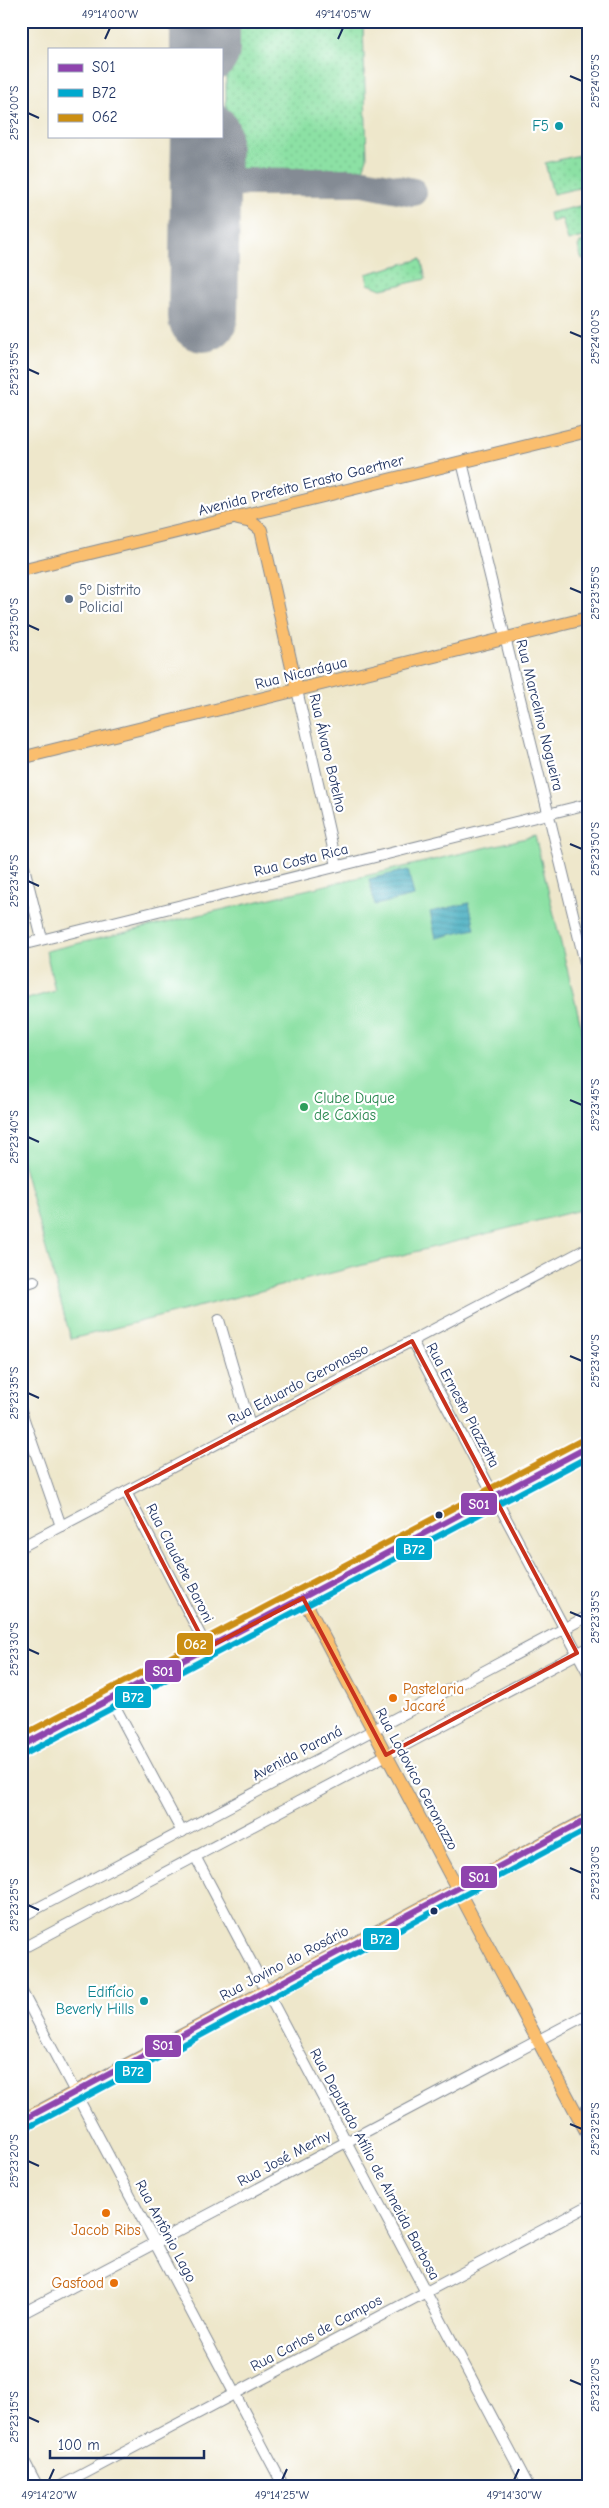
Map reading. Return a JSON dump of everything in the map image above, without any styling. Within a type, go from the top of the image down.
[{"type":"main road","name":"Avenida Prefeito Erasto Gaertner","points":[[21,570],[588,431]]},
{"type":"main road","points":[[236,518],[251,522],[261,530],[267,518],[277,508]]},
{"type":"main road","name":"Rua Álvaro Botelho","points":[[261,530],[297,690]]},
{"type":"main road","name":"Rua Nicarágua","points":[[21,758],[588,618]]},
{"type":"main road","points":[[21,1746],[588,1447]]},
{"type":"main road","name":"Rua Lodovico Geronazzo","points":[[303,1598],[588,2135]]},
{"type":"main road","name":"Rua Jovino do Rosário","points":[[21,2120],[588,1819]]},
{"type":"street","name":"Rua Marcelino Nogueira","points":[[462,462],[588,975]]},
{"type":"street","name":"Rua Álvaro Botelho","points":[[297,690],[337,866]]},
{"type":"street","name":"Rua Costa Rica","points":[[21,944],[588,804]]},
{"type":"street","points":[[21,855],[42,939]]},
{"type":"street","name":"Rua Eduardo Geronasso","points":[[21,1546],[588,1248]]},
{"type":"street","points":[[21,1285],[34,1281]]},
{"type":"street","points":[[219,1320],[250,1426]]},
{"type":"street","name":"Rua Ernesto Piazzetta","points":[[412,1341],[588,1673]]},
{"type":"street","points":[[21,1411],[61,1526]]},
{"type":"street","name":"Rua Claudete Baroni","points":[[126,1492],[207,1648]]},
{"type":"street","name":"Avenida Paraná","points":[[21,1917],[588,1616]]},
{"type":"street","points":[[21,1949],[588,1648]]},
{"type":"street","points":[[111,1699],[182,1832]]},
{"type":"street","name":"Rua Deputado Atílio de Almeida Barbosa","points":[[195,1856],[529,2487]]},
{"type":"street","name":"Rua Antônio Lago","points":[[21,1990],[284,2487]]},
{"type":"street","name":"Rua José Merhy","points":[[21,2314],[588,2014]]},
{"type":"street","name":"Rua Carlos de Campos","points":[[59,2487],[588,2206]]},
{"type":"street","points":[[21,2455],[38,2487]]},
{"type":"highlighted area","points":[[412,1341],[577,1653],[386,1755],[303,1598],[207,1648],[126,1492]]},
{"type":"green space","points":[[226,21],[363,21],[367,158],[362,172],[237,177],[226,170]]},
{"type":"green space","points":[[588,153],[588,186],[553,194],[545,163]]},
{"type":"green space","points":[[588,204],[588,236],[568,241],[562,219],[551,222],[549,213]]},
{"type":"green space","points":[[588,240],[588,261],[586,261],[581,258],[578,246],[581,242]]},
{"type":"green space","points":[[421,259],[426,279],[382,289],[368,284],[366,274]]},
{"type":"green space","name":"Clube Duque de Caxias","points":[[535,836],[588,1055],[588,1208],[71,1339],[21,1159],[21,1001],[55,991],[46,951]]},
{"type":"water","points":[[408,870],[414,896],[375,905],[369,879]]},
{"type":"water","points":[[469,903],[475,929],[436,938],[430,912]]},
{"type":"taxiway","points":[[206,153],[219,171],[239,182],[364,182],[413,192]]},
{"type":"runway","points":[[205,21],[205,48]]},
{"type":"runway","points":[[203,317],[206,138]]},
{"type":"transit line","name":"O62","points":[[21,1736],[584,1439]]},
{"type":"transit line","name":"S01","points":[[21,1746],[588,1447]]},
{"type":"transit line","name":"B72","points":[[25,1754],[588,1457]]},
{"type":"transit line","name":"S01","points":[[21,2121],[588,1819]]},
{"type":"transit line","name":"B72","points":[[25,2129],[588,1829]]},
{"type":"place","name":"F5","points":[[559,126]]},
{"type":"place","name":"5º Distrito Policial","points":[[69,599]]},
{"type":"place","name":"Clube Duque de Caxias","points":[[304,1107]]},
{"type":"place","name":"Pastelaria Jacaré","points":[[393,1698]]},
{"type":"place","name":"Edifício Beverly Hills","points":[[144,2001]]},
{"type":"place","name":"Jacob Ribs","points":[[106,2213]]},
{"type":"place","name":"Gasfood","points":[[114,2283]]}]
